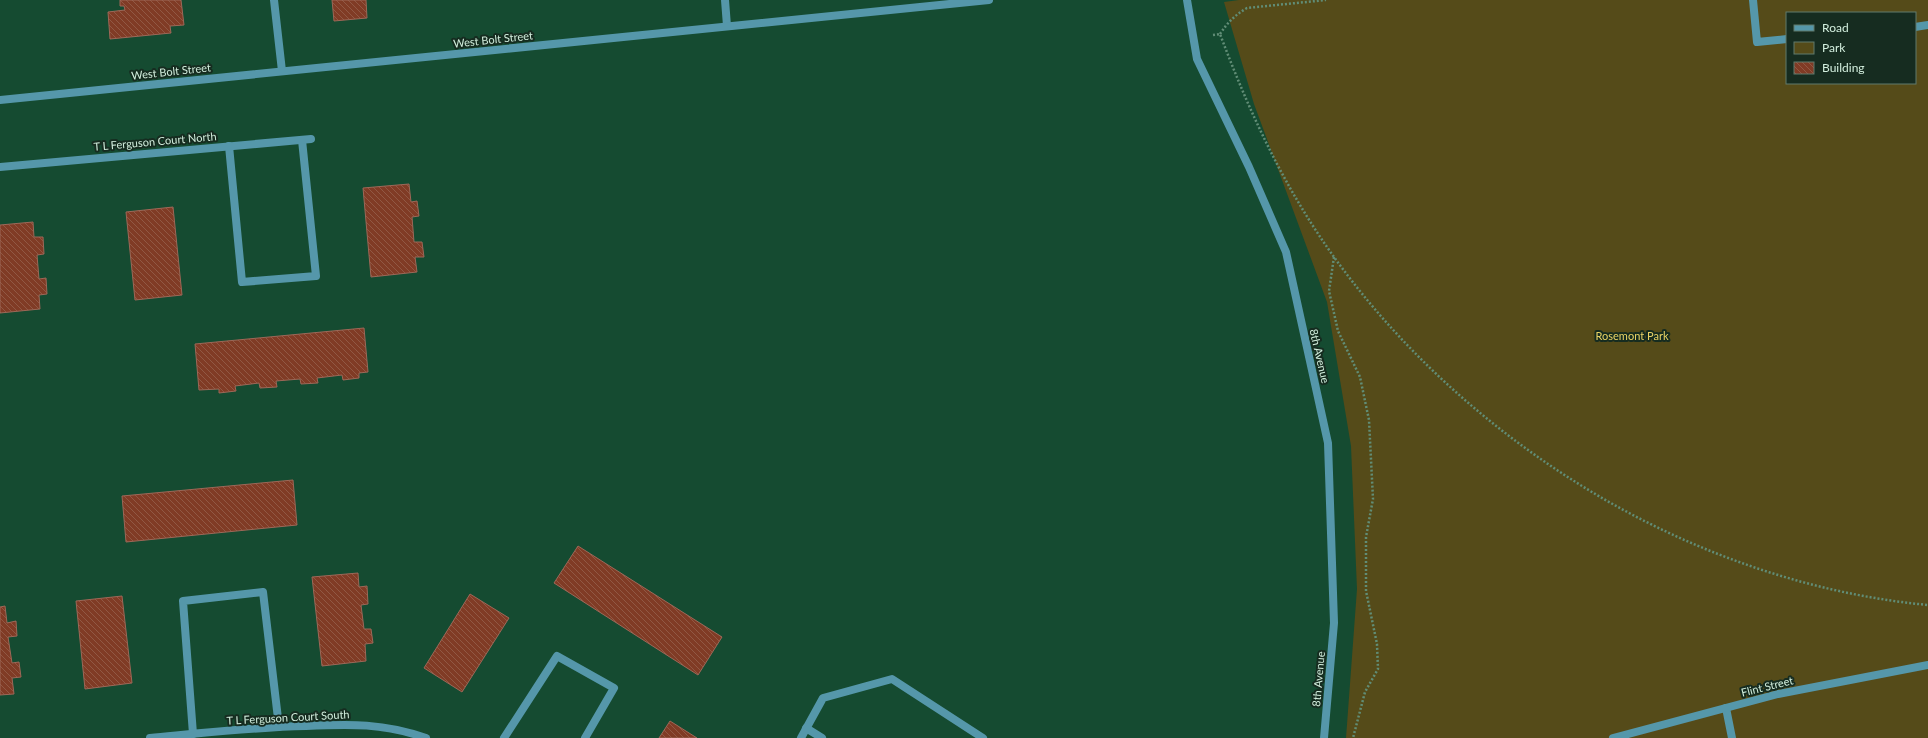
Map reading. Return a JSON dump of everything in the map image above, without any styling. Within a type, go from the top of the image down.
[{"type":"street","points":[[274,0],[282,71]]},
{"type":"street","points":[[725,0],[727,26]]},
{"type":"street","name":"West Bolt Street","points":[[0,100],[989,0]]},
{"type":"street","name":"8th Avenue","points":[[1187,0],[1197,59],[1250,168],[1286,252],[1328,443],[1334,623],[1324,738]]},
{"type":"street","points":[[1753,0],[1757,42],[1786,39]]},
{"type":"street","points":[[1916,27],[1928,26]]},
{"type":"street","name":"T L Ferguson Court North","points":[[0,167],[311,139]]},
{"type":"street","points":[[229,146],[242,282],[316,276],[302,140]]},
{"type":"street","points":[[193,734],[183,601],[263,592],[279,727]]},
{"type":"street","points":[[504,738],[558,656],[614,688],[585,738]]},
{"type":"street","name":"Flint Street","points":[[1613,738],[1778,694],[1928,665]]},
{"type":"street","points":[[801,738],[823,698],[892,679],[983,738]]},
{"type":"street","points":[[1726,708],[1732,738]]},
{"type":"street","name":"T L Ferguson Court South","points":[[150,738],[279,727],[358,724],[404,730],[426,738]]},
{"type":"street","points":[[806,728],[822,738]]},
{"type":"path","points":[[1194,38],[1220,34],[1227,23],[1236,14],[1247,8],[1326,0]]},
{"type":"path","points":[[1220,34],[1242,93],[1269,150],[1300,204],[1334,257],[1371,304],[1410,348],[1452,390],[1498,428],[1546,463],[1596,495],[1648,523],[1682,538],[1755,567],[1808,583],[1863,596],[1928,606]]},
{"type":"path","points":[[1334,257],[1329,291],[1338,332],[1360,377],[1369,420],[1373,499],[1366,537],[1366,591],[1377,644],[1378,669],[1365,692],[1353,738]]},
{"type":"green space","name":"Rosemont Park","points":[[1239,0],[1928,0],[1928,738],[1346,738],[1357,589],[1351,446],[1327,302],[1254,104],[1224,2]]},
{"type":"building","points":[[120,0],[181,0],[184,25],[170,26],[171,33],[110,39],[108,12],[125,10],[124,6],[120,6]]},
{"type":"building","points":[[332,0],[366,0],[367,18],[334,21]]},
{"type":"building","points":[[409,184],[411,202],[417,201],[419,216],[412,217],[414,242],[422,242],[424,257],[415,257],[417,272],[371,277],[363,188]]},
{"type":"building","points":[[173,207],[182,295],[135,300],[126,212]]},
{"type":"building","points":[[33,222],[34,237],[43,237],[44,254],[37,255],[39,279],[46,278],[47,294],[39,295],[40,309],[0,313],[0,225]]},
{"type":"building","points":[[364,328],[368,372],[359,373],[359,378],[343,380],[342,375],[317,378],[318,383],[301,384],[300,379],[276,381],[277,387],[260,388],[259,383],[235,386],[236,391],[219,393],[219,389],[199,390],[195,344]]},
{"type":"building","points":[[293,480],[297,525],[126,542],[122,496]]},
{"type":"building","points":[[578,546],[722,637],[698,675],[554,583]]},
{"type":"building","points":[[358,573],[359,587],[367,586],[368,604],[361,605],[364,629],[371,629],[373,643],[365,644],[366,661],[322,666],[312,577]]},
{"type":"building","points":[[470,594],[509,618],[462,692],[424,668]]},
{"type":"building","points":[[122,596],[132,683],[85,689],[76,601]]},
{"type":"building","points":[[5,606],[7,623],[16,621],[17,636],[8,637],[12,663],[19,662],[21,677],[12,678],[14,694],[0,695],[0,607]]},
{"type":"building","points":[[670,721],[697,738],[659,738]]}]
